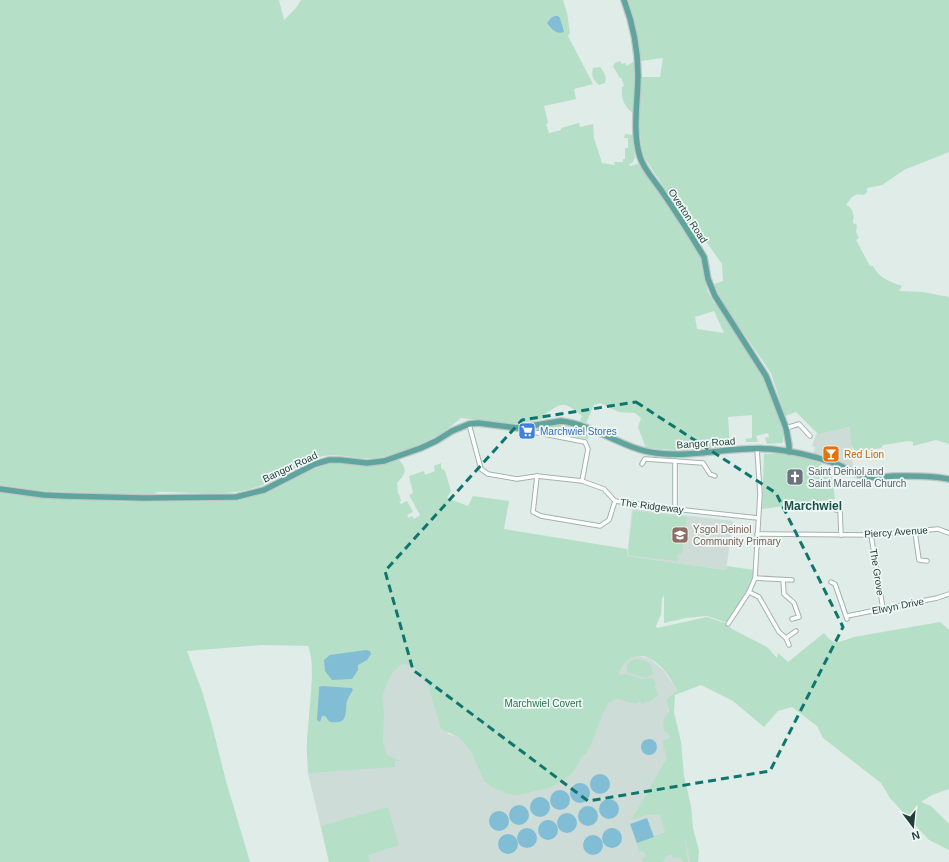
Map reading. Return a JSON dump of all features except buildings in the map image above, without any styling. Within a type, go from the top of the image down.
[{"type":"main road","name":"Overton Road","points":[[624,0],[632,26],[638,59],[637,136],[640,157],[646,169],[678,215],[704,257],[708,279],[715,296],[766,376],[786,428],[789,445],[788,452]]},
{"type":"main road","name":"Bangor Road","points":[[0,489],[44,495],[66,496],[158,498],[236,497],[264,490],[315,464],[329,460],[367,463],[384,461],[421,448],[452,431],[469,424],[478,423],[518,428],[554,421],[569,422],[640,450],[655,453],[681,455],[756,449],[788,452],[834,463],[856,474],[867,477],[923,475],[949,478]]},
{"type":"street","points":[[786,428],[799,423],[810,436]]},
{"type":"street","name":"The Ridgeway","points":[[469,424],[481,469],[488,474],[517,479],[537,476],[582,481],[604,489],[615,501],[758,518]]},
{"type":"street","points":[[533,432],[585,442],[588,449],[582,481]]},
{"type":"street","points":[[538,438],[539,433]]},
{"type":"street","points":[[728,624],[749,592],[755,578],[760,494],[756,449]]},
{"type":"street","points":[[642,464],[644,458],[703,463],[710,474],[715,476]]},
{"type":"street","points":[[675,461],[675,509]]},
{"type":"street","points":[[537,476],[533,512],[540,516],[600,526],[610,520],[615,501]]},
{"type":"street","points":[[836,510],[840,510],[841,535]]},
{"type":"street","name":"Piercy Avenue","points":[[757,534],[872,535],[938,529],[949,533]]},
{"type":"street","points":[[915,532],[919,560]]},
{"type":"street","name":"The Grove","points":[[872,535],[883,609]]},
{"type":"street","points":[[915,561],[927,561]]},
{"type":"street","points":[[755,578],[792,580]]},
{"type":"street","points":[[783,580],[784,594],[794,603],[799,617],[792,619]]},
{"type":"street","name":"Elwyn Drive","points":[[831,582],[837,583],[847,617],[937,598],[949,594]]},
{"type":"street","points":[[749,592],[759,597],[779,632],[786,638],[789,645]]},
{"type":"street","points":[[786,638],[796,631]]},
{"type":"highlighted area","points":[[636,402],[776,493],[843,627],[770,771],[588,801],[413,670],[385,571],[522,420]]},
{"type":"shaded area","points":[[851,427],[853,468],[838,461],[813,454],[815,447],[812,446],[816,434]]},
{"type":"shaded area","name":"Ysgol Deiniol Community Primary","points":[[632,509],[733,521],[726,570],[627,556]]},
{"type":"shaded area","points":[[315,638],[420,655],[448,734],[458,737],[470,750],[484,781],[552,787],[571,775],[577,767],[619,671],[627,660],[636,655],[650,659],[663,670],[677,690],[666,700],[683,786],[692,862],[329,862],[308,773],[307,744]]},
{"type":"green space","points":[[0,0],[279,0],[284,20],[296,8],[301,0],[563,0],[567,13],[570,33],[568,36],[593,84],[574,89],[576,99],[544,106],[548,123],[546,124],[549,133],[579,123],[580,127],[593,124],[594,138],[602,163],[615,165],[614,162],[623,162],[623,159],[625,159],[625,148],[628,148],[628,138],[624,138],[625,134],[633,135],[635,158],[632,163],[629,164],[630,166],[637,164],[641,166],[700,253],[708,292],[714,303],[721,309],[762,371],[784,426],[783,443],[767,444],[765,438],[769,437],[768,433],[756,436],[758,441],[756,442],[746,442],[745,439],[752,438],[752,415],[728,417],[730,447],[728,448],[689,451],[646,448],[638,427],[641,418],[635,413],[619,412],[600,403],[594,405],[586,423],[580,421],[582,416],[571,408],[560,405],[545,414],[546,418],[523,423],[511,424],[461,418],[445,430],[420,445],[402,451],[376,458],[336,455],[323,456],[306,462],[265,484],[233,492],[158,492],[152,495],[143,495],[45,491],[0,485]],"holes":[[[714,311],[724,333],[697,329],[695,317]]]},
{"type":"green space","points":[[628,0],[949,0],[949,152],[904,170],[882,185],[867,188],[867,192],[865,194],[855,195],[846,205],[852,210],[854,218],[853,223],[857,225],[856,232],[859,238],[856,240],[870,266],[873,266],[878,274],[889,281],[902,286],[899,291],[923,292],[949,297],[949,444],[936,440],[913,446],[913,442],[909,441],[883,445],[881,448],[858,452],[852,445],[850,427],[818,434],[796,412],[785,416],[771,373],[724,305],[714,284],[723,281],[722,264],[705,240],[700,242],[644,157],[640,137],[642,77],[660,77],[663,58],[641,61],[633,15]]},
{"type":"green space","points":[[620,61],[622,64],[625,63],[627,66],[633,62],[635,66],[636,87],[633,113],[627,108],[624,102],[622,87],[624,86],[621,77],[620,78],[613,66],[615,63]]},
{"type":"green space","points":[[600,67],[605,74],[606,81],[605,83],[599,85],[594,80],[592,73],[593,68]]},
{"type":"green space","points":[[565,423],[590,431],[588,439],[532,430],[533,428]]},
{"type":"green space","points":[[784,453],[815,459],[817,462],[821,463],[830,478],[832,477],[835,499],[762,509],[764,454]]},
{"type":"green space","name":"Marchwiel Covert","points":[[398,459],[405,471],[397,483],[398,494],[401,501],[399,502],[401,504],[407,501],[413,512],[407,515],[409,518],[412,516],[414,519],[420,515],[409,495],[413,493],[409,476],[424,471],[425,475],[435,471],[434,466],[441,463],[441,468],[445,471],[451,491],[447,498],[468,506],[473,496],[509,501],[504,529],[627,549],[627,556],[726,570],[727,566],[754,570],[751,584],[728,623],[707,616],[686,618],[664,623],[664,595],[662,599],[661,614],[656,626],[657,628],[707,617],[728,624],[728,626],[732,629],[767,647],[777,658],[778,653],[788,662],[824,633],[834,642],[839,642],[854,637],[940,622],[949,630],[949,789],[932,795],[921,802],[931,806],[949,824],[949,850],[929,840],[890,798],[881,783],[823,738],[817,726],[792,707],[778,711],[764,727],[733,701],[701,685],[675,695],[674,712],[681,742],[684,776],[691,806],[693,828],[699,851],[698,862],[690,862],[684,831],[688,862],[683,862],[681,857],[673,858],[672,855],[667,855],[663,862],[643,862],[641,858],[646,856],[644,851],[639,852],[631,823],[638,842],[665,832],[660,815],[658,814],[648,814],[633,820],[633,817],[667,758],[662,741],[670,738],[668,733],[664,731],[665,719],[669,712],[666,700],[677,690],[663,669],[657,663],[644,656],[632,657],[622,667],[618,675],[626,674],[641,679],[654,678],[653,679],[656,684],[654,686],[659,695],[648,702],[645,701],[644,704],[638,702],[636,704],[618,699],[609,702],[586,754],[582,756],[571,775],[552,787],[512,795],[494,788],[484,781],[470,750],[458,737],[441,729],[427,681],[413,666],[403,664],[397,667],[390,676],[382,696],[384,711],[383,743],[387,755],[400,761],[395,761],[395,767],[308,773],[307,746],[312,666],[308,646],[262,645],[187,651],[202,691],[226,781],[250,862],[0,862],[0,492],[48,499],[100,499],[123,502],[214,501],[247,498],[275,488],[322,465],[336,462]],"holes":[[[322,686],[352,688],[353,690],[347,700],[346,707],[327,718],[325,716],[320,718]]]},
{"type":"green space","points":[[633,511],[687,517],[682,554],[678,553],[677,561],[628,555]]},
{"type":"green space","points":[[634,659],[650,664],[653,674],[646,678],[627,672],[627,666]]},
{"type":"green space","points":[[388,807],[399,845],[368,855],[370,862],[329,862],[321,826]]},
{"type":"water","points":[[555,16],[560,18],[564,32],[559,33],[554,31],[547,23]]},
{"type":"water","points":[[366,650],[370,651],[371,654],[367,660],[358,665],[358,670],[352,679],[332,680],[325,671],[324,660],[330,655]]},
{"type":"water","points":[[319,687],[352,688],[353,690],[347,701],[345,717],[341,721],[331,722],[325,716],[322,716],[320,722],[317,720]]},
{"type":"water","points":[[646,739],[652,739],[657,744],[655,753],[652,755],[646,755],[641,750],[641,744]]},
{"type":"water","points":[[600,774],[607,777],[610,784],[607,791],[600,794],[593,791],[590,784],[593,777]]},
{"type":"water","points":[[580,783],[587,786],[590,793],[587,800],[580,803],[573,800],[570,793],[573,786]]},
{"type":"water","points":[[560,790],[567,793],[570,800],[567,807],[560,810],[553,807],[550,800],[553,793]]},
{"type":"water","points":[[540,797],[547,800],[550,807],[547,814],[540,817],[533,814],[530,807],[533,800]]},
{"type":"water","points":[[609,799],[616,802],[619,809],[616,816],[609,819],[602,816],[599,809],[602,802]]},
{"type":"water","points":[[519,805],[526,808],[529,815],[526,822],[519,825],[512,822],[509,815],[512,808]]},
{"type":"water","points":[[588,806],[595,809],[598,816],[595,823],[588,826],[581,823],[578,816],[581,809]]},
{"type":"water","points":[[499,811],[506,814],[509,821],[506,828],[499,831],[492,828],[489,821],[492,814]]},
{"type":"water","points":[[567,813],[574,816],[577,823],[574,830],[567,833],[560,830],[557,823],[560,816]]},
{"type":"water","points":[[647,818],[654,837],[637,843],[630,824]]},
{"type":"water","points":[[548,820],[555,823],[558,830],[555,837],[548,840],[541,837],[538,830],[541,823]]},
{"type":"water","points":[[527,828],[534,831],[537,838],[534,845],[527,848],[520,845],[517,838],[520,831]]},
{"type":"water","points":[[612,828],[619,831],[622,838],[619,845],[612,848],[605,845],[602,838],[605,831]]},
{"type":"water","points":[[508,834],[515,837],[518,844],[515,851],[508,854],[501,851],[498,844],[501,837]]},
{"type":"water","points":[[593,835],[600,838],[603,845],[600,852],[593,855],[586,852],[583,845],[586,838]]},
{"type":"place","name":"Marchwiel Stores","points":[[527,431]]},
{"type":"place","name":"Red Lion","points":[[831,454]]},
{"type":"place","name":"Saint Deiniol and Saint Marcella Church","points":[[795,477]]},
{"type":"place","name":"Ysgol Deiniol Community Primary","points":[[680,535]]},
{"type":"district","name":"Marchwiel","points":[[813,506]]}]
